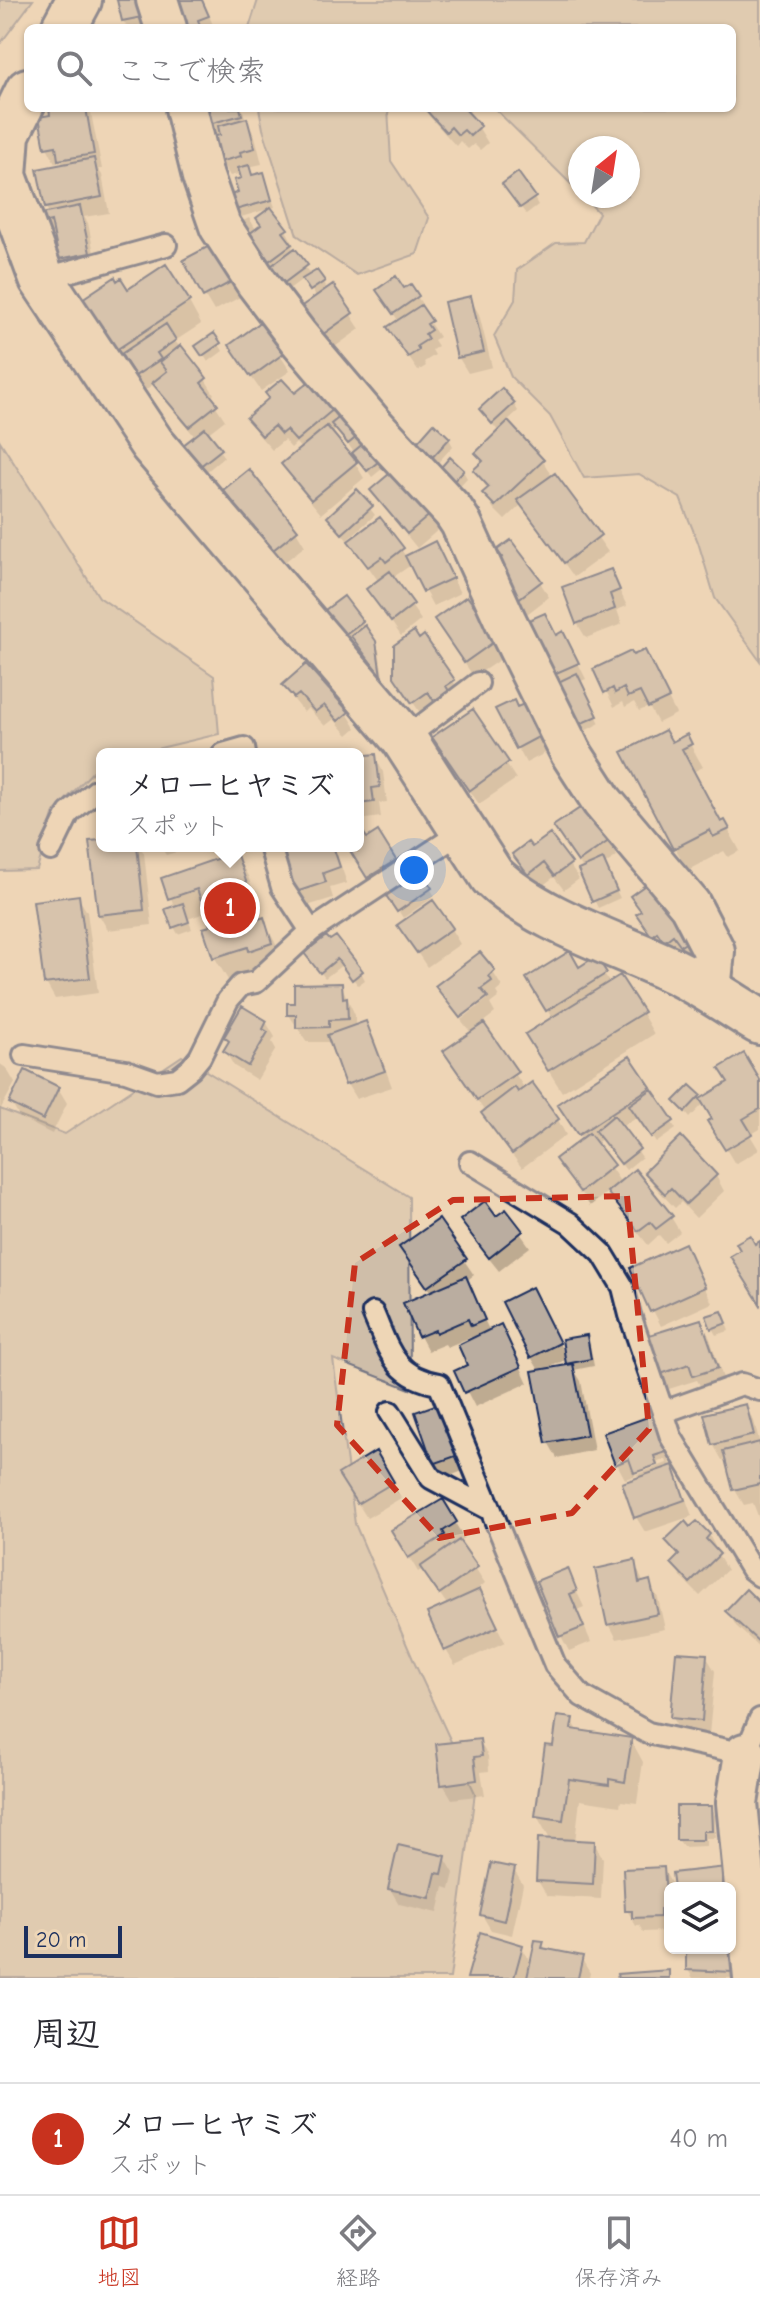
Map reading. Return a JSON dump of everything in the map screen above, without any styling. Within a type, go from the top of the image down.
[{"type":"street","points":[[66,24],[79,0]]},
{"type":"street","points":[[157,0],[165,24]]},
{"type":"street","points":[[24,99],[7,134],[4,176],[42,279],[152,444],[404,739],[492,876],[508,892],[546,913],[678,973],[760,1022]]},
{"type":"street","points":[[187,112],[203,177],[220,226],[257,283],[298,337],[371,423],[453,511],[571,753],[602,801],[690,905],[714,951],[710,991]]},
{"type":"street","points":[[752,1736],[737,1803],[751,1861],[754,1978]]},
{"type":"lane","points":[[42,279],[166,245]]},
{"type":"lane","points":[[404,739],[478,683]]},
{"type":"lane","points":[[51,850],[69,813],[96,791]]},
{"type":"lane","points":[[24,1055],[126,1071],[157,1082],[177,1079],[200,1057],[228,1000],[241,985],[256,982],[311,931],[463,831]]},
{"type":"lane","points":[[272,852],[282,887],[311,931]]},
{"type":"lane","points":[[470,1162],[570,1223],[603,1254],[623,1287],[671,1437],[751,1569],[760,1576]]},
{"type":"lane","points":[[373,1313],[393,1358],[405,1371],[421,1381],[439,1384],[555,1665],[582,1696],[648,1733],[752,1736]]},
{"type":"lane","points":[[662,1409],[675,1408],[742,1384],[760,1390]]},
{"type":"lane","points":[[390,1412],[431,1478],[491,1510]]},
{"type":"highlighted area","points":[[627,1196],[649,1429],[572,1513],[439,1538],[337,1425],[355,1263],[453,1200]]},
{"type":"shaded area","points":[[0,0],[33,0],[0,44]]},
{"type":"shaded area","points":[[258,0],[760,0],[760,661],[715,598],[698,542],[680,498],[639,474],[584,478],[550,416],[511,377],[494,336],[515,300],[517,270],[556,243],[584,242],[599,213],[594,208],[640,208],[640,136],[568,136],[568,181],[498,112],[736,112],[736,24],[250,24]]},
{"type":"shaded area","points":[[260,112],[388,112],[391,161],[429,218],[417,254],[357,275],[297,235]]},
{"type":"shaded area","points":[[0,441],[99,597],[214,676],[219,734],[160,748],[96,748],[96,768],[54,812],[37,870],[0,871]]},
{"type":"shaded area","points":[[182,1056],[409,1197],[410,1389],[333,1359],[355,1524],[475,1793],[450,1978],[0,1978],[0,1109],[65,1134]]},
{"type":"building","points":[[117,0],[143,0],[147,16],[122,21]]},
{"type":"building","points":[[175,0],[202,0],[209,16],[198,20],[200,24],[180,24]]},
{"type":"building","points":[[50,112],[87,112],[94,154],[58,160],[56,146],[45,148],[39,117],[50,115]]},
{"type":"building","points":[[201,112],[241,112],[242,115],[205,125]]},
{"type":"building","points":[[428,112],[468,112],[481,126],[470,136],[464,130],[458,135],[451,127],[446,132]]},
{"type":"building","points":[[247,118],[255,148],[219,162],[212,137],[220,135],[218,126]]},
{"type":"building","points":[[94,158],[102,197],[45,208],[37,169]]},
{"type":"building","points":[[249,165],[252,175],[264,172],[272,200],[235,210],[231,195],[238,192],[234,180],[241,178],[238,168]]},
{"type":"building","points":[[518,172],[536,197],[520,208],[502,184]]},
{"type":"building","points":[[80,206],[90,253],[59,259],[51,221],[43,223],[41,214]]},
{"type":"building","points":[[271,207],[288,229],[283,232],[292,244],[269,261],[249,234],[261,225],[256,218]]},
{"type":"building","points":[[213,244],[233,281],[203,297],[183,260]]},
{"type":"building","points":[[295,248],[308,265],[284,283],[271,266]]},
{"type":"building","points":[[166,264],[190,301],[113,352],[79,301],[115,277],[117,281],[121,278],[128,289]]},
{"type":"building","points":[[317,270],[325,281],[310,291],[302,279]]},
{"type":"building","points":[[396,276],[404,288],[411,284],[419,296],[393,314],[376,290]]},
{"type":"building","points":[[333,284],[353,313],[319,337],[299,308]]},
{"type":"building","points":[[471,296],[484,352],[457,358],[444,302]]},
{"type":"building","points":[[421,305],[432,321],[427,324],[431,330],[425,334],[428,339],[417,346],[419,350],[408,357],[387,327]]},
{"type":"building","points":[[261,322],[283,354],[251,377],[229,345]]},
{"type":"building","points":[[166,324],[176,340],[157,353],[161,359],[135,376],[121,354]]},
{"type":"building","points":[[214,333],[221,343],[202,356],[195,346]]},
{"type":"building","points":[[181,345],[207,378],[201,383],[218,404],[189,427],[152,383],[167,371],[160,362]]},
{"type":"building","points":[[282,379],[295,393],[311,380],[335,408],[296,441],[286,430],[281,434],[274,426],[262,436],[246,418],[269,398],[265,393]]},
{"type":"building","points":[[502,388],[515,403],[492,424],[479,409]]},
{"type":"building","points":[[347,411],[364,431],[348,444],[331,424]]},
{"type":"building","points":[[508,421],[544,460],[495,506],[482,493],[489,487],[473,470],[483,461],[475,453]]},
{"type":"building","points":[[434,423],[450,438],[428,462],[412,448]]},
{"type":"building","points":[[327,426],[357,462],[311,500],[281,464]]},
{"type":"building","points":[[205,428],[222,449],[199,467],[182,446]]},
{"type":"building","points":[[370,438],[385,456],[367,471],[352,453]]},
{"type":"building","points":[[450,457],[464,470],[449,486],[436,473]]},
{"type":"building","points":[[249,469],[298,530],[273,550],[223,490]]},
{"type":"building","points":[[395,469],[432,513],[407,534],[370,490]]},
{"type":"building","points":[[555,473],[601,535],[564,563],[517,500]]},
{"type":"building","points":[[357,489],[373,506],[342,534],[327,517]]},
{"type":"building","points":[[380,517],[404,548],[386,562],[382,557],[368,567],[348,541]]},
{"type":"building","points":[[511,540],[542,581],[517,600],[496,562],[502,557],[497,550]]},
{"type":"building","points":[[435,541],[453,578],[423,592],[405,556]]},
{"type":"building","points":[[611,569],[620,590],[610,594],[615,609],[576,624],[562,587]]},
{"type":"building","points":[[390,571],[414,604],[391,622],[366,589]]},
{"type":"building","points":[[344,596],[363,621],[344,635],[325,610]]},
{"type":"building","points":[[467,596],[498,639],[464,663],[434,619]]},
{"type":"building","points":[[545,613],[556,635],[563,631],[579,663],[554,674],[546,658],[541,661],[522,623]]},
{"type":"building","points":[[365,625],[376,641],[381,676],[351,636]]},
{"type":"building","points":[[414,631],[419,639],[424,635],[455,680],[446,686],[449,691],[434,701],[428,692],[412,703],[394,677],[394,645]]},
{"type":"building","points":[[645,650],[669,698],[648,708],[640,692],[628,697],[624,688],[615,693],[613,688],[604,693],[593,669],[631,651],[633,655]]},
{"type":"building","points":[[306,664],[349,712],[338,721],[324,705],[315,712],[299,694],[294,698],[282,685]]},
{"type":"building","points":[[577,673],[598,716],[575,726],[554,684]]},
{"type":"building","points":[[514,700],[517,707],[524,704],[527,710],[531,709],[544,734],[516,749],[495,709]]},
{"type":"building","points":[[473,709],[509,762],[469,791],[432,737]]},
{"type":"building","points":[[665,730],[672,742],[687,734],[692,744],[682,749],[721,822],[725,820],[730,829],[713,837],[710,830],[673,849],[622,752]]},
{"type":"building","points":[[376,754],[380,787],[372,788],[374,802],[364,803],[364,755]]},
{"type":"building","points":[[586,804],[610,840],[578,862],[553,826]]},
{"type":"building","points":[[378,831],[396,860],[367,878],[351,852],[364,852],[364,834],[367,838]]},
{"type":"building","points":[[550,834],[572,863],[554,876],[544,863],[528,875],[512,854],[528,842],[532,847]]},
{"type":"building","points":[[96,840],[96,852],[138,852],[144,910],[98,915],[89,841]]},
{"type":"building","points":[[236,852],[259,919],[264,917],[272,943],[213,958],[203,928],[210,926],[197,889],[168,899],[161,878]]},
{"type":"building","points":[[283,852],[335,852],[340,867],[323,873],[326,882],[296,892]]},
{"type":"building","points":[[603,859],[617,891],[592,902],[578,870]]},
{"type":"building","points":[[421,871],[432,888],[397,912],[385,894]]},
{"type":"building","points":[[651,881],[693,938],[681,946],[673,935],[664,942],[657,932],[652,937],[636,914],[641,911],[630,896]]},
{"type":"building","points":[[79,895],[90,978],[44,984],[33,901]]},
{"type":"building","points":[[433,900],[453,928],[417,953],[397,925]]},
{"type":"building","points":[[183,903],[189,922],[172,928],[165,909]]},
{"type":"building","points":[[326,936],[330,940],[336,936],[363,971],[352,980],[337,959],[320,973],[304,953]]},
{"type":"building","points":[[570,951],[579,967],[596,956],[607,973],[546,1011],[526,978]]},
{"type":"building","points":[[480,952],[495,970],[489,976],[492,981],[481,989],[488,997],[460,1018],[435,986]]},
{"type":"building","points":[[620,975],[644,1012],[548,1071],[525,1034]]},
{"type":"building","points":[[342,983],[343,998],[347,997],[348,1019],[329,1020],[329,1027],[296,1028],[296,1015],[287,1015],[287,1003],[294,1003],[294,984]]},
{"type":"building","points":[[242,1006],[267,1021],[263,1029],[268,1032],[248,1066],[223,1051],[229,1041],[224,1037]]},
{"type":"building","points":[[366,1021],[385,1071],[345,1085],[327,1035]]},
{"type":"building","points":[[484,1023],[518,1072],[477,1100],[443,1051]]},
{"type":"building","points":[[744,1053],[760,1080],[760,1109],[743,1119],[752,1134],[725,1150],[707,1121],[712,1119],[700,1099],[728,1082],[719,1068]]},
{"type":"building","points":[[630,1056],[651,1087],[578,1135],[557,1104]]},
{"type":"building","points":[[25,1070],[59,1087],[43,1120],[9,1103]]},
{"type":"building","points":[[532,1082],[559,1119],[512,1154],[481,1113],[515,1087],[518,1092]]},
{"type":"building","points":[[690,1085],[701,1095],[685,1112],[674,1101]]},
{"type":"building","points":[[652,1089],[674,1121],[651,1137],[629,1105]]},
{"type":"building","points":[[614,1115],[640,1149],[621,1164],[595,1131]]},
{"type":"building","points":[[589,1133],[614,1165],[580,1192],[555,1159]]},
{"type":"building","points":[[681,1136],[717,1175],[686,1204],[671,1188],[665,1194],[644,1172]]},
{"type":"building","points":[[635,1169],[673,1216],[656,1229],[650,1222],[638,1231],[607,1192]]},
{"type":"building","points":[[485,1201],[496,1216],[506,1209],[523,1231],[489,1258],[460,1220]]},
{"type":"building","points":[[439,1219],[467,1259],[427,1287],[399,1247]]},
{"type":"building","points":[[750,1235],[755,1244],[760,1241],[760,1304],[730,1256],[740,1250],[736,1243]]},
{"type":"building","points":[[685,1243],[705,1287],[650,1312],[630,1268]]},
{"type":"building","points":[[466,1276],[485,1320],[471,1326],[468,1319],[418,1337],[403,1303]]},
{"type":"building","points":[[532,1287],[560,1343],[530,1358],[502,1302]]},
{"type":"building","points":[[722,1311],[727,1323],[711,1329],[706,1316]]},
{"type":"building","points":[[701,1319],[718,1368],[693,1376],[689,1364],[658,1375],[646,1336]]},
{"type":"building","points":[[501,1324],[521,1367],[464,1393],[454,1371],[467,1365],[458,1345]]},
{"type":"building","points":[[587,1335],[591,1359],[566,1364],[562,1339]]},
{"type":"building","points":[[573,1364],[587,1435],[546,1443],[532,1371]]},
{"type":"building","points":[[438,1404],[456,1456],[433,1464],[415,1412]]},
{"type":"building","points":[[746,1404],[754,1435],[712,1445],[704,1414]]},
{"type":"building","points":[[653,1415],[666,1452],[654,1456],[657,1465],[634,1473],[629,1459],[615,1465],[603,1433]]},
{"type":"building","points":[[760,1442],[760,1484],[733,1490],[723,1451]]},
{"type":"building","points":[[376,1451],[394,1482],[357,1504],[338,1474]]},
{"type":"building","points":[[673,1465],[685,1500],[634,1518],[622,1483]]},
{"type":"building","points":[[443,1499],[457,1522],[443,1531],[445,1535],[408,1558],[391,1530]]},
{"type":"building","points":[[685,1521],[690,1527],[697,1521],[710,1534],[706,1539],[720,1554],[690,1583],[671,1563],[679,1555],[665,1540]]},
{"type":"building","points":[[459,1540],[478,1567],[439,1594],[420,1567]]},
{"type":"building","points":[[635,1560],[639,1583],[650,1580],[658,1614],[607,1625],[595,1569]]},
{"type":"building","points":[[568,1568],[577,1591],[570,1594],[584,1627],[559,1637],[536,1581]]},
{"type":"building","points":[[480,1589],[498,1627],[444,1651],[427,1613]]},
{"type":"building","points":[[746,1589],[760,1603],[760,1643],[725,1611]]},
{"type":"building","points":[[676,1652],[707,1654],[702,1721],[670,1718]]},
{"type":"building","points":[[557,1716],[573,1718],[571,1729],[632,1738],[625,1782],[609,1779],[609,1785],[569,1779],[563,1820],[535,1816],[545,1745],[553,1746]]},
{"type":"building","points":[[480,1739],[482,1756],[474,1757],[477,1780],[441,1785],[436,1744]]},
{"type":"building","points":[[676,1806],[711,1806],[712,1831],[703,1831],[703,1840],[676,1840]]},
{"type":"building","points":[[538,1838],[595,1841],[593,1884],[536,1881]]},
{"type":"building","points":[[398,1845],[446,1856],[442,1874],[436,1873],[430,1898],[388,1889]]},
{"type":"building","points":[[491,1863],[515,1868],[504,1921],[480,1915]]},
{"type":"building","points":[[664,1867],[664,1909],[660,1909],[660,1917],[632,1918],[632,1911],[625,1911],[623,1869]]},
{"type":"building","points":[[726,1867],[728,1882],[673,1882],[672,1873]]},
{"type":"building","points":[[480,1932],[523,1945],[514,1978],[467,1978]]},
{"type":"building","points":[[535,1940],[544,1941],[542,1948],[583,1956],[578,1978],[527,1978]]},
{"type":"building","points":[[686,1954],[734,1954],[733,1972],[686,1970]]},
{"type":"building","points":[[669,1970],[669,1978],[618,1978],[617,1974]]},
{"type":"place","name":"メローヒヤミズ","points":[[230,908]]}]
